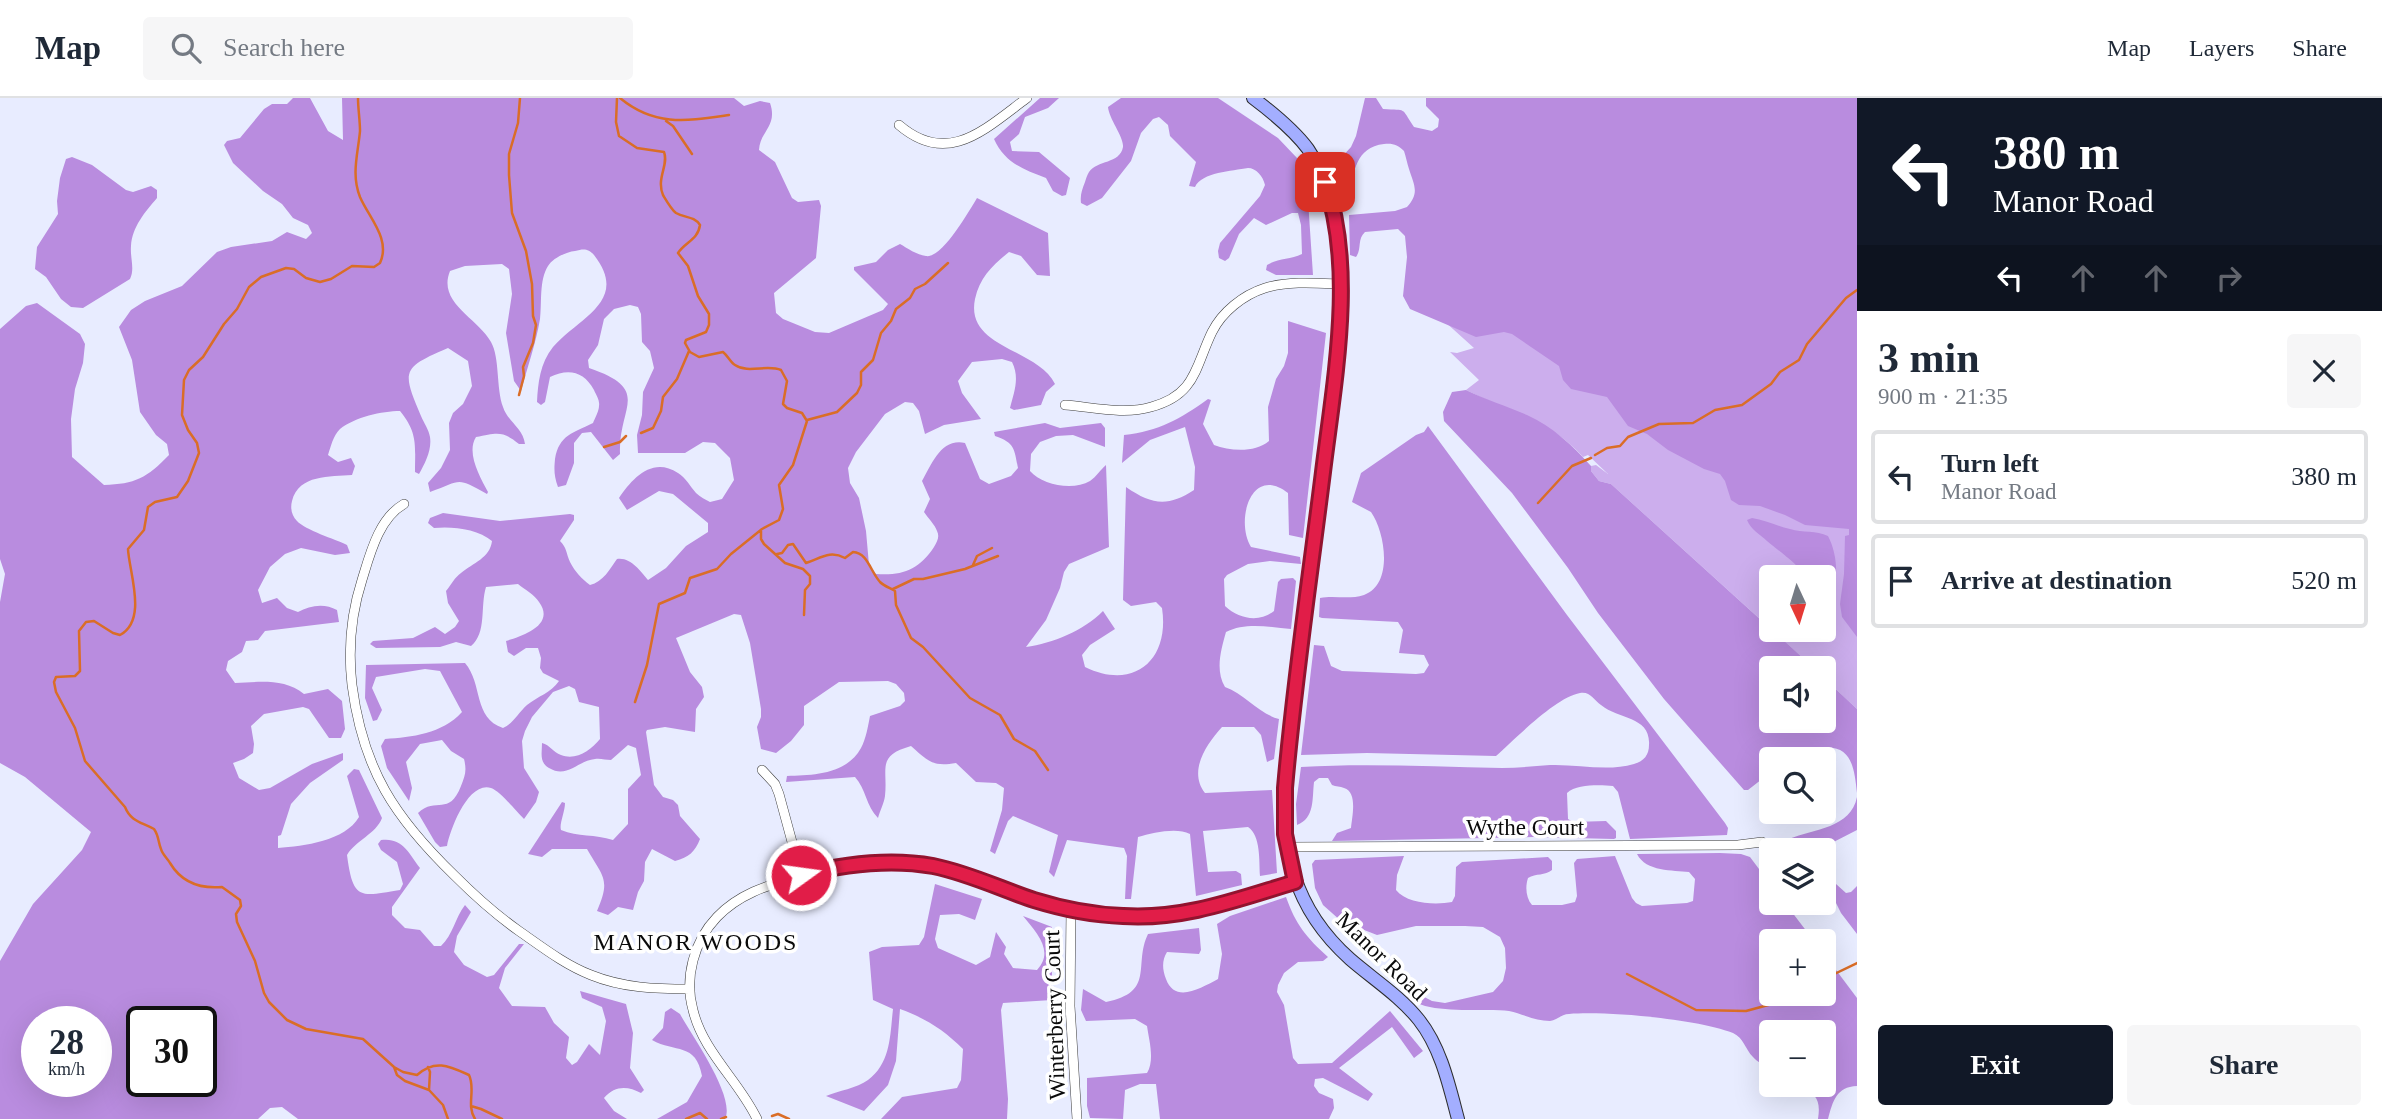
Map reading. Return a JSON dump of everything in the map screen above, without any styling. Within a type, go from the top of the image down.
[{"type":"main road","name":"Manor Road","points":[[1253,98],[1299,138],[1321,173],[1334,211],[1340,284],[1335,368],[1286,775],[1284,809],[1287,846],[1295,882],[1313,917],[1330,938],[1410,1011],[1426,1030],[1443,1065],[1458,1119]]},
{"type":"street","points":[[899,125],[912,137],[925,142],[953,144],[977,134],[1027,98]]},
{"type":"street","points":[[1065,405],[1128,410],[1160,405],[1180,393],[1189,383],[1201,363],[1218,322],[1240,300],[1273,286],[1340,284]]},
{"type":"street","points":[[404,504],[387,519],[370,554],[354,608],[351,639],[350,669],[358,726],[382,789],[402,819],[433,856],[479,901],[564,962],[590,975],[615,983],[643,988],[690,989]]},
{"type":"street","points":[[762,770],[775,784],[779,794],[801,875]]},
{"type":"street","name":"Wythe Court","points":[[1287,846],[1718,845],[1759,842]]},
{"type":"street","points":[[757,1119],[703,1036],[693,1011],[690,989],[694,957],[701,937],[723,911],[750,892],[801,875],[855,864],[914,863],[937,867],[1071,909],[1124,916],[1185,914],[1224,905],[1295,882]]},
{"type":"street","name":"Winterberry Court","points":[[1071,909],[1070,1006],[1077,1119]]},
{"type":"shaded area","points":[[293,98],[310,98],[328,131],[343,140],[342,98],[734,98],[744,106],[760,101],[770,103],[772,117],[759,150],[775,162],[792,198],[798,202],[819,200],[821,206],[816,258],[774,293],[776,313],[783,319],[815,332],[829,333],[883,310],[888,304],[854,267],[876,262],[888,250],[900,244],[919,254],[932,255],[947,242],[977,198],[1048,233],[1050,276],[1037,275],[1021,256],[1009,252],[988,272],[975,299],[975,315],[981,328],[991,338],[1034,362],[1055,384],[1046,392],[1041,405],[1014,410],[1010,408],[1016,379],[1012,362],[1002,359],[972,362],[958,381],[962,393],[981,419],[944,425],[925,434],[919,411],[913,403],[905,402],[885,414],[856,452],[848,468],[850,483],[859,498],[869,565],[876,574],[894,574],[916,566],[928,555],[937,541],[936,529],[924,512],[930,499],[922,481],[943,448],[957,442],[965,443],[980,479],[989,484],[1011,476],[1018,468],[1012,447],[995,436],[994,432],[1045,423],[1060,428],[1101,423],[1105,428],[1105,447],[1073,435],[1056,436],[1040,442],[1031,454],[1030,471],[1042,480],[1058,485],[1083,484],[1106,465],[1109,547],[1069,564],[1046,620],[1026,647],[1067,635],[1103,611],[1115,629],[1090,645],[1082,655],[1085,667],[1103,673],[1133,673],[1145,666],[1160,643],[1163,626],[1162,608],[1156,602],[1131,606],[1123,600],[1126,487],[1160,502],[1176,499],[1194,490],[1195,467],[1185,427],[1150,440],[1122,463],[1124,435],[1169,423],[1208,399],[1211,400],[1203,424],[1214,445],[1242,450],[1263,445],[1269,441],[1268,407],[1276,379],[1288,353],[1288,321],[1326,333],[1303,538],[1289,535],[1288,493],[1275,486],[1264,486],[1256,490],[1246,511],[1246,536],[1251,547],[1300,557],[1301,564],[1270,561],[1248,564],[1224,579],[1225,606],[1236,614],[1249,618],[1262,617],[1274,611],[1278,582],[1281,579],[1293,578],[1296,581],[1291,629],[1249,626],[1226,632],[1220,660],[1220,674],[1225,687],[1279,719],[1274,759],[1267,762],[1261,735],[1254,727],[1222,727],[1201,758],[1198,776],[1205,793],[1272,790],[1277,873],[1260,876],[1257,843],[1248,827],[1203,831],[1208,872],[1236,871],[1241,874],[1242,885],[1196,896],[1190,834],[1178,831],[1138,837],[1131,899],[1125,899],[1127,856],[1124,848],[1067,840],[1054,877],[1049,872],[1058,835],[1013,816],[1008,821],[995,854],[990,851],[1002,810],[1004,788],[996,783],[976,782],[956,763],[931,762],[911,746],[888,759],[885,796],[878,818],[855,777],[786,782],[787,776],[828,772],[847,764],[863,744],[870,716],[900,706],[905,701],[904,693],[896,684],[888,681],[839,682],[804,706],[804,725],[791,741],[776,753],[761,749],[757,727],[761,709],[750,643],[741,615],[734,614],[676,638],[690,672],[702,687],[704,697],[696,709],[695,732],[665,727],[646,732],[654,785],[663,797],[678,805],[680,816],[700,839],[691,853],[675,861],[652,849],[645,862],[644,881],[633,910],[618,907],[608,915],[597,911],[604,885],[601,872],[587,849],[552,849],[542,857],[528,854],[562,802],[565,803],[561,830],[613,840],[628,824],[628,789],[641,775],[636,748],[628,745],[611,760],[589,760],[567,771],[555,771],[544,763],[542,743],[561,755],[572,757],[588,750],[600,739],[599,707],[579,702],[575,689],[569,686],[553,692],[532,717],[525,731],[522,741],[524,768],[539,792],[536,802],[524,819],[499,793],[491,788],[483,788],[468,799],[456,819],[447,846],[440,847],[418,813],[425,808],[452,801],[464,776],[464,759],[451,751],[442,740],[420,744],[406,762],[412,788],[409,801],[387,768],[381,746],[385,739],[436,730],[462,712],[440,671],[425,669],[376,677],[372,688],[382,710],[377,720],[373,721],[365,698],[366,665],[465,663],[471,671],[487,717],[503,728],[527,705],[559,681],[543,673],[538,648],[526,648],[514,656],[508,652],[506,641],[535,628],[543,617],[543,610],[537,599],[518,584],[486,587],[481,627],[471,646],[456,642],[440,647],[376,648],[370,644],[373,641],[413,638],[435,627],[445,634],[459,621],[448,603],[446,591],[459,575],[488,552],[492,541],[464,529],[434,528],[428,523],[430,518],[443,513],[500,521],[574,515],[574,520],[560,541],[572,566],[584,580],[590,585],[599,581],[617,559],[622,559],[635,565],[648,580],[666,568],[686,546],[708,532],[708,523],[673,494],[659,491],[627,510],[619,498],[630,484],[651,468],[669,468],[681,475],[696,493],[710,502],[722,499],[734,480],[730,458],[715,443],[703,442],[685,453],[638,453],[637,435],[642,415],[643,392],[654,368],[650,351],[642,342],[641,314],[638,307],[630,305],[614,309],[604,319],[598,345],[588,360],[589,368],[609,376],[621,384],[626,392],[628,401],[620,454],[613,460],[591,432],[582,433],[574,443],[574,463],[566,485],[558,487],[554,466],[557,451],[573,432],[593,423],[599,402],[585,379],[569,372],[550,377],[545,402],[541,405],[537,402],[540,373],[553,347],[597,307],[604,296],[604,271],[594,255],[585,250],[564,254],[548,266],[542,285],[538,328],[521,391],[514,381],[506,333],[512,294],[509,269],[502,264],[465,266],[450,271],[447,282],[449,292],[461,310],[491,342],[496,356],[503,407],[524,438],[525,444],[519,444],[508,436],[499,434],[476,437],[473,457],[487,494],[458,482],[430,492],[428,483],[441,468],[450,450],[449,423],[472,386],[468,361],[448,348],[421,361],[410,373],[411,389],[430,437],[429,452],[419,474],[415,472],[413,433],[400,411],[369,416],[340,429],[328,455],[338,462],[351,458],[355,466],[352,475],[308,481],[296,492],[291,510],[301,524],[347,545],[350,553],[335,555],[301,548],[285,554],[270,567],[258,590],[262,603],[277,598],[287,608],[298,612],[307,608],[328,606],[337,610],[339,622],[265,631],[258,640],[246,641],[242,652],[228,661],[226,670],[235,683],[280,683],[304,694],[328,689],[342,701],[345,729],[341,738],[329,738],[309,709],[303,707],[264,714],[251,726],[253,753],[233,763],[239,778],[259,790],[270,788],[312,764],[343,753],[343,760],[310,783],[291,804],[281,835],[278,836],[278,848],[323,841],[353,825],[359,817],[347,776],[354,769],[359,770],[382,818],[347,855],[356,888],[367,894],[400,890],[403,884],[397,862],[381,850],[378,844],[381,840],[388,840],[400,844],[420,868],[392,907],[392,915],[405,928],[420,930],[434,946],[441,946],[465,905],[471,912],[457,936],[454,952],[464,965],[487,977],[494,975],[519,944],[524,944],[505,968],[499,988],[512,1006],[545,1007],[554,1023],[569,1037],[566,1058],[572,1065],[589,1044],[600,1055],[606,1021],[602,1007],[582,998],[580,991],[626,1004],[633,1033],[630,1068],[644,1090],[641,1093],[626,1088],[617,1089],[604,1098],[614,1111],[627,1119],[298,1119],[282,1107],[270,1108],[258,1119],[0,1119],[0,961],[33,904],[82,850],[91,832],[25,777],[0,763],[0,602],[5,574],[0,559],[0,329],[26,306],[37,303],[80,334],[85,344],[71,419],[72,457],[104,485],[132,481],[154,469],[169,455],[167,444],[156,435],[140,412],[132,360],[119,327],[131,310],[145,301],[182,286],[217,252],[231,247],[272,241],[287,232],[306,239],[312,233],[308,225],[293,218],[282,204],[263,191],[233,163],[224,145],[227,141],[240,138],[264,109],[272,104],[287,104]]},
{"type":"shaded area","points":[[1040,98],[1059,98],[1048,108],[1025,117],[1019,134],[1010,142],[1012,151],[1039,152],[1070,178],[1066,195],[1062,196],[1053,191],[1046,178],[1009,160],[994,139]]},
{"type":"shaded area","points":[[1121,98],[1218,98],[1278,138],[1297,158],[1308,200],[1313,275],[1276,275],[1266,270],[1271,263],[1302,254],[1298,213],[1292,213],[1266,225],[1254,218],[1239,234],[1229,258],[1225,261],[1219,258],[1220,243],[1260,196],[1264,182],[1256,171],[1248,168],[1211,175],[1195,187],[1189,186],[1196,162],[1170,136],[1168,125],[1159,117],[1153,119],[1141,133],[1131,161],[1102,198],[1087,206],[1081,203],[1089,172],[1097,165],[1118,156],[1123,147],[1108,107]]},
{"type":"shaded area","points":[[1365,98],[1376,98],[1383,109],[1403,111],[1414,127],[1432,131],[1438,127],[1439,119],[1426,106],[1426,98],[1857,98],[1857,637],[1842,617],[1840,604],[1845,536],[1849,535],[1849,529],[1805,525],[1760,506],[1739,505],[1731,500],[1720,474],[1704,469],[1668,450],[1647,434],[1628,426],[1607,397],[1571,389],[1563,380],[1559,366],[1512,334],[1504,332],[1476,337],[1410,309],[1403,296],[1407,257],[1405,236],[1398,229],[1365,232],[1356,257],[1350,255],[1349,215],[1395,211],[1407,207],[1415,193],[1404,151],[1400,147],[1387,144],[1367,150],[1358,162],[1347,194],[1343,194],[1340,159],[1351,147],[1356,136]]},
{"type":"shaded area","points":[[1857,98],[1857,709],[1836,689],[1836,656],[1801,656],[1785,642],[1836,642],[1836,565],[1759,565],[1759,618],[1611,484],[1599,481],[1591,471],[1591,466],[1596,465],[1608,474],[1588,455],[1583,457],[1570,444],[1542,425],[1466,390],[1479,380],[1450,352],[1457,353],[1474,348],[1433,311]]},
{"type":"shaded area","points":[[72,157],[92,165],[126,190],[133,192],[151,186],[157,190],[157,198],[134,232],[130,279],[83,308],[71,307],[61,299],[46,277],[35,269],[37,247],[58,214],[60,178],[66,159]]},
{"type":"shaded area","points":[[1466,390],[1527,415],[1562,437],[1591,466],[1591,471],[1599,481],[1611,484],[1759,618],[1759,642],[1785,642],[1801,656],[1759,656],[1759,733],[1836,733],[1836,689],[1857,709],[1857,793],[1852,765],[1836,747],[1759,747],[1759,781],[1744,790],[1664,699],[1512,493],[1444,421],[1443,412],[1452,392]]},
{"type":"shaded area","points":[[1428,426],[1725,823],[1728,828],[1727,835],[1630,839],[1618,792],[1613,786],[1595,785],[1567,793],[1568,819],[1573,822],[1606,821],[1616,831],[1614,839],[1533,837],[1332,841],[1337,833],[1351,828],[1353,800],[1348,790],[1332,785],[1328,778],[1319,778],[1314,782],[1310,813],[1297,825],[1296,804],[1301,767],[1613,767],[1638,763],[1648,752],[1645,729],[1608,710],[1589,695],[1580,693],[1548,710],[1496,756],[1367,753],[1301,755],[1314,645],[1324,646],[1331,666],[1342,671],[1416,674],[1424,673],[1429,665],[1424,655],[1399,653],[1403,630],[1398,622],[1319,617],[1320,598],[1364,595],[1380,580],[1384,557],[1380,532],[1371,512],[1352,502],[1361,473],[1424,432]]},
{"type":"shaded area","points":[[1752,518],[1828,536],[1836,565],[1796,565],[1753,529],[1747,520]]},
{"type":"shaded area","points":[[1857,797],[1857,830],[1836,841],[1836,838],[1792,838],[1836,824],[1853,807]]},
{"type":"shaded area","points":[[1720,853],[1750,857],[1759,869],[1759,915],[1794,915],[1805,929],[1759,929],[1759,1006],[1836,1006],[1836,970],[1857,998],[1857,1086],[1844,1089],[1836,1096],[1836,1020],[1759,1020],[1759,1062],[1737,1035],[1698,1024],[1652,1017],[1586,1013],[1566,1014],[1545,1021],[1509,1011],[1421,1005],[1410,999],[1404,990],[1409,989],[1432,1001],[1445,1003],[1493,992],[1503,981],[1506,968],[1505,948],[1500,937],[1483,927],[1465,926],[1416,926],[1377,935],[1341,921],[1323,905],[1315,888],[1312,864],[1315,860],[1404,856],[1397,875],[1396,890],[1414,901],[1438,903],[1452,902],[1455,896],[1456,867],[1462,862],[1548,857],[1552,861],[1552,870],[1528,878],[1527,896],[1532,905],[1562,905],[1575,902],[1577,896],[1574,863],[1577,859],[1615,856],[1636,903],[1642,906],[1693,901],[1695,879],[1689,872],[1653,867],[1641,860],[1637,854]]},
{"type":"shaded area","points":[[935,884],[982,899],[975,920],[959,914],[940,915],[935,939],[938,948],[976,965],[990,957],[996,932],[1006,947],[1004,954],[1013,968],[1037,970],[1042,963],[1044,949],[1038,935],[1023,916],[1052,927],[1052,1000],[1003,1003],[1001,1010],[1007,1119],[881,1119],[902,1097],[957,1088],[961,1080],[963,1049],[934,1025],[900,1009],[896,1061],[888,1085],[864,1111],[826,1096],[864,1083],[881,1065],[888,1048],[893,1009],[873,1000],[869,952],[882,947],[919,945],[924,937]]},
{"type":"shaded area","points":[[1836,884],[1846,893],[1857,886],[1857,934],[1836,903]]},
{"type":"shaded area","points":[[1286,897],[1302,930],[1328,957],[1323,961],[1298,962],[1284,973],[1278,985],[1277,992],[1284,1005],[1293,1058],[1298,1064],[1332,1063],[1390,1011],[1423,1051],[1414,1058],[1392,1027],[1339,1068],[1373,1094],[1368,1101],[1323,1078],[1315,1079],[1314,1086],[1319,1093],[1333,1099],[1334,1108],[1329,1119],[1160,1119],[1156,1084],[1140,1084],[1125,1090],[1123,1119],[1090,1118],[1087,1078],[1147,1073],[1151,1050],[1147,1026],[1135,1019],[1086,1021],[1081,1010],[1083,989],[1106,1002],[1132,992],[1140,976],[1148,934],[1199,928],[1199,954],[1167,952],[1163,968],[1170,987],[1176,991],[1189,992],[1204,986],[1218,979],[1222,954],[1217,924],[1230,916]]},
{"type":"shaded area","points":[[671,1008],[680,1014],[719,1082],[727,1109],[725,1119],[657,1119],[687,1102],[702,1076],[699,1065],[690,1053],[652,1040],[663,1028],[665,1012]]},
{"type":"shaded area","points":[[1836,1097],[1828,1119],[1818,1119],[1819,1107],[1816,1098]]},
{"type":"waterway","points":[[358,98],[360,131],[356,164],[357,189],[381,237],[383,254],[380,263],[374,267],[352,266],[331,279],[320,282],[306,278],[294,269],[286,268],[261,277],[249,287],[237,309],[184,380],[182,415],[197,443],[199,453],[188,481],[177,497],[155,502],[148,507],[144,530],[128,549],[135,595],[133,618],[128,628],[120,635],[94,621],[86,622],[79,631],[80,671],[75,676],[56,677],[54,682],[56,692],[75,728],[85,761],[130,816],[154,829],[162,851],[175,870],[192,883],[206,887],[222,887],[240,900],[237,922],[255,961],[269,1002],[287,1020],[306,1029],[363,1039],[403,1072],[417,1075],[430,1067],[442,1066],[469,1075],[472,1086],[471,1108],[475,1119]]},
{"type":"waterway","points":[[519,395],[524,376],[523,367],[533,343],[536,325],[526,251],[512,213],[509,175],[509,154],[518,123],[520,98]]},
{"type":"waterway","points":[[617,98],[616,122],[619,136],[637,148],[664,152],[661,183],[663,195],[676,213],[700,225],[694,238],[678,253],[688,266],[698,296],[709,314],[706,332],[686,340],[690,352],[699,357],[723,352],[740,368],[781,370],[787,381],[783,404],[802,413],[807,421],[793,465],[779,485],[783,509],[779,520],[762,529],[717,569],[690,578],[685,593],[659,604],[647,665],[635,702]]},
{"type":"waterway","points":[[620,98],[646,114],[659,118],[685,120],[729,115]]},
{"type":"waterway","points":[[666,121],[673,126],[692,154]]},
{"type":"waterway","points":[[807,420],[837,412],[857,393],[861,385],[861,372],[873,360],[881,333],[891,321],[896,309],[910,298],[915,289],[925,284],[948,263]]},
{"type":"waterway","points":[[1595,455],[1607,448],[1620,446],[1628,437],[1659,424],[1693,423],[1715,410],[1742,405],[1771,384],[1780,372],[1799,360],[1807,344],[1846,298],[1857,290]]},
{"type":"waterway","points":[[641,433],[653,428],[661,411],[663,397],[677,379],[689,351]]},
{"type":"waterway","points":[[604,447],[620,442],[626,436]]},
{"type":"waterway","points":[[1538,503],[1572,466],[1591,458]]},
{"type":"waterway","points":[[761,531],[764,544],[785,563],[803,569],[810,576],[810,584],[805,590],[804,615]]},
{"type":"waterway","points":[[777,554],[793,544],[806,563],[830,555],[845,558],[853,552],[862,556],[880,582],[895,591],[896,605],[911,638],[923,647],[970,698],[1000,715],[1014,739],[1035,751],[1048,770]]},
{"type":"waterway","points":[[973,565],[977,556],[992,548]]},
{"type":"waterway","points":[[893,589],[914,579],[965,569],[998,556]]},
{"type":"waterway","points":[[1836,973],[1857,963]]},
{"type":"waterway","points":[[1627,974],[1696,1010],[1746,1011],[1765,1006]]},
{"type":"waterway","points":[[394,1067],[397,1075],[405,1081],[429,1090],[443,1105],[448,1119]]},
{"type":"waterway","points":[[428,1067],[429,1090]]},
{"type":"waterway","points":[[471,1106],[502,1119]]},
{"type":"waterway","points":[[686,1119],[700,1113],[707,1119]]},
{"type":"waterway","points":[[772,1116],[778,1114],[789,1119]]},
{"type":"waterway","points":[[721,1119],[726,1117]]},
{"type":"district","name":"MANOR WOODS","points":[[696,942]]},
{"type":"route","points":[[801,875],[855,864],[914,863],[964,875],[1053,905],[1124,916],[1185,914],[1224,905],[1295,882],[1285,834],[1285,788],[1333,391],[1339,316],[1336,226],[1325,182]]}]
